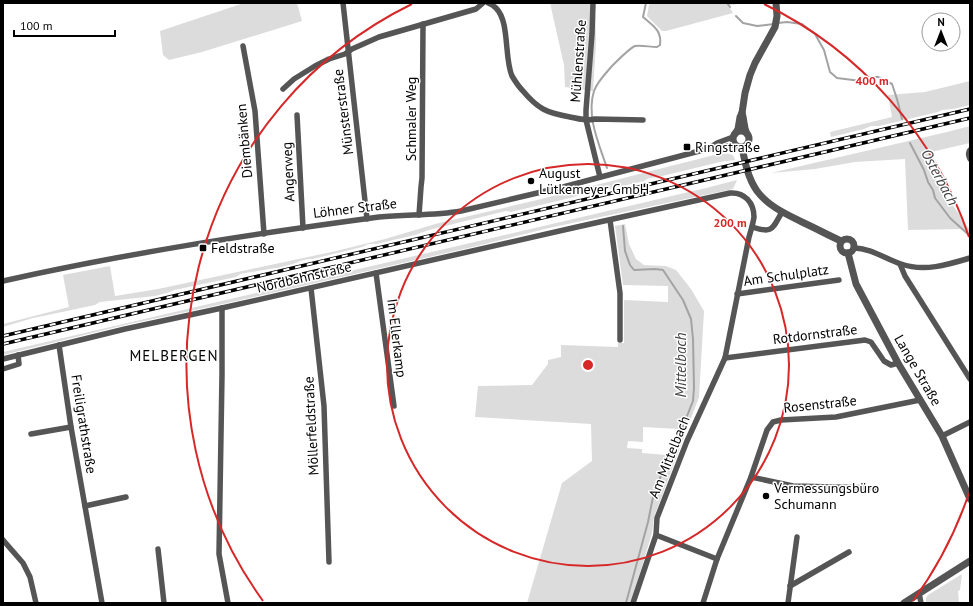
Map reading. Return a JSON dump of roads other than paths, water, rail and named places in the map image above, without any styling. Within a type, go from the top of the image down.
[{"type":"street","name":"Münsterstraße","points":[[343,3],[367,219]]},
{"type":"street","points":[[283,89],[294,79],[315,66],[329,59],[345,54],[352,49],[379,37],[476,9],[483,3]]},
{"type":"street","name":"Mühlenstraße","points":[[593,3],[586,110],[600,177]]},
{"type":"street","points":[[742,113],[744,118],[744,129],[749,140],[747,145],[738,147],[734,139],[742,113],[750,75],[775,24],[777,16],[776,3]]},
{"type":"street","points":[[492,4],[501,15],[512,76],[521,89],[539,108],[556,115],[587,120]]},
{"type":"street","name":"Schmaler Weg","points":[[419,215],[422,178],[423,24]]},
{"type":"street","name":"Diembänken","points":[[243,46],[255,111],[264,234]]},
{"type":"street","name":"Angerweg","points":[[296,115],[303,228]]},
{"type":"street","name":"Mühlenstraße","points":[[587,120],[643,120]]},
{"type":"street","points":[[734,139],[737,132],[742,131],[747,134]]},
{"type":"street","name":"Löhner Straße","points":[[3,281],[95,262],[200,243],[397,215],[446,214],[508,201],[707,148],[734,139]]},
{"type":"street","points":[[742,147],[746,167],[754,186],[765,200],[782,212],[841,241]]},
{"type":"street","points":[[970,150],[968,155],[970,159]]},
{"type":"street","name":"Nordbahnstraße","points":[[3,359],[120,330],[734,193],[743,195],[752,204],[754,218],[752,227]]},
{"type":"street","points":[[752,227],[767,231],[774,226],[782,212]]},
{"type":"street","points":[[610,220],[620,293],[620,340]]},
{"type":"street","name":"Am Mittelbach","points":[[633,603],[656,535],[657,518],[687,441],[725,358],[752,227]]},
{"type":"street","points":[[845,238],[850,238],[853,241],[854,248],[848,253],[843,252],[840,248],[841,241],[845,238]]},
{"type":"street","points":[[854,248],[863,249],[900,264],[915,267],[930,268],[970,258]]},
{"type":"street","name":"Lange Straße","points":[[848,253],[856,284],[898,363],[942,436],[970,499]]},
{"type":"street","points":[[900,264],[905,276],[970,379]]},
{"type":"street","name":"Im Ellerkamp","points":[[376,273],[394,406]]},
{"type":"street","name":"Am Schulplatz","points":[[737,294],[839,280]]},
{"type":"street","name":"Möllerfeldstraße","points":[[311,288],[324,406],[329,562]]},
{"type":"street","points":[[222,308],[219,554],[228,603]]},
{"type":"street","name":"Rotdornstraße","points":[[725,358],[866,340],[871,342],[884,361],[891,365],[898,363]]},
{"type":"street","name":"Freiligrathstraße","points":[[59,345],[71,427],[102,603]]},
{"type":"street","points":[[3,369],[19,364],[18,355]]},
{"type":"street","name":"Rosenstraße","points":[[703,603],[717,559],[751,477],[767,430],[773,422],[781,420],[836,417],[920,400]]},
{"type":"street","points":[[942,436],[970,422]]},
{"type":"street","points":[[31,434],[71,427]]},
{"type":"street","points":[[751,477],[793,486],[876,488]]},
{"type":"street","points":[[85,506],[126,497]]},
{"type":"street","points":[[656,535],[717,559]]},
{"type":"street","points":[[788,603],[797,537]]},
{"type":"street","points":[[3,540],[23,562],[30,577],[36,603]]},
{"type":"street","points":[[158,549],[164,603]]},
{"type":"street","points":[[790,586],[849,552]]},
{"type":"street","points":[[904,603],[970,561]]},
{"type":"street","points":[[920,592],[921,603]]},
{"type":"waterway","points":[[607,168],[592,120],[592,101],[594,91],[599,81],[612,66],[633,47],[657,47],[660,45],[660,36],[658,32],[643,17],[646,3]]},
{"type":"waterway","name":"Osterbach","points":[[727,3],[730,7]]},
{"type":"waterway","name":"Osterbach","points":[[736,16],[743,23],[757,26],[774,24]]},
{"type":"waterway","name":"Osterbach","points":[[778,23],[787,22],[802,24],[815,34],[824,50],[830,72],[837,78],[861,81],[871,77],[878,77],[892,84],[902,119]]},
{"type":"waterway","name":"Osterbach","points":[[910,143],[924,170],[935,198],[950,218],[970,236]]},
{"type":"waterway","name":"Mittelbach","points":[[623,226],[625,251],[630,265],[634,270],[663,270],[683,300],[691,319],[694,388],[693,401],[654,492],[648,522],[626,603]]},
{"type":"railway","points":[[3,336],[970,109]]},
{"type":"railway","points":[[3,344],[970,118]]},
{"type":"place","name":"Ringstraße","points":[[687,147]]},
{"type":"place","name":"August Lütkemeyer GmbH","points":[[531,181]]},
{"type":"place","name":"Feldstraße","points":[[203,248]]},
{"type":"place","name":"Vermessungsbüro Schumann","points":[[766,496]]},
{"type":"district","name":"MELBERGEN","points":[[174,355]]}]
